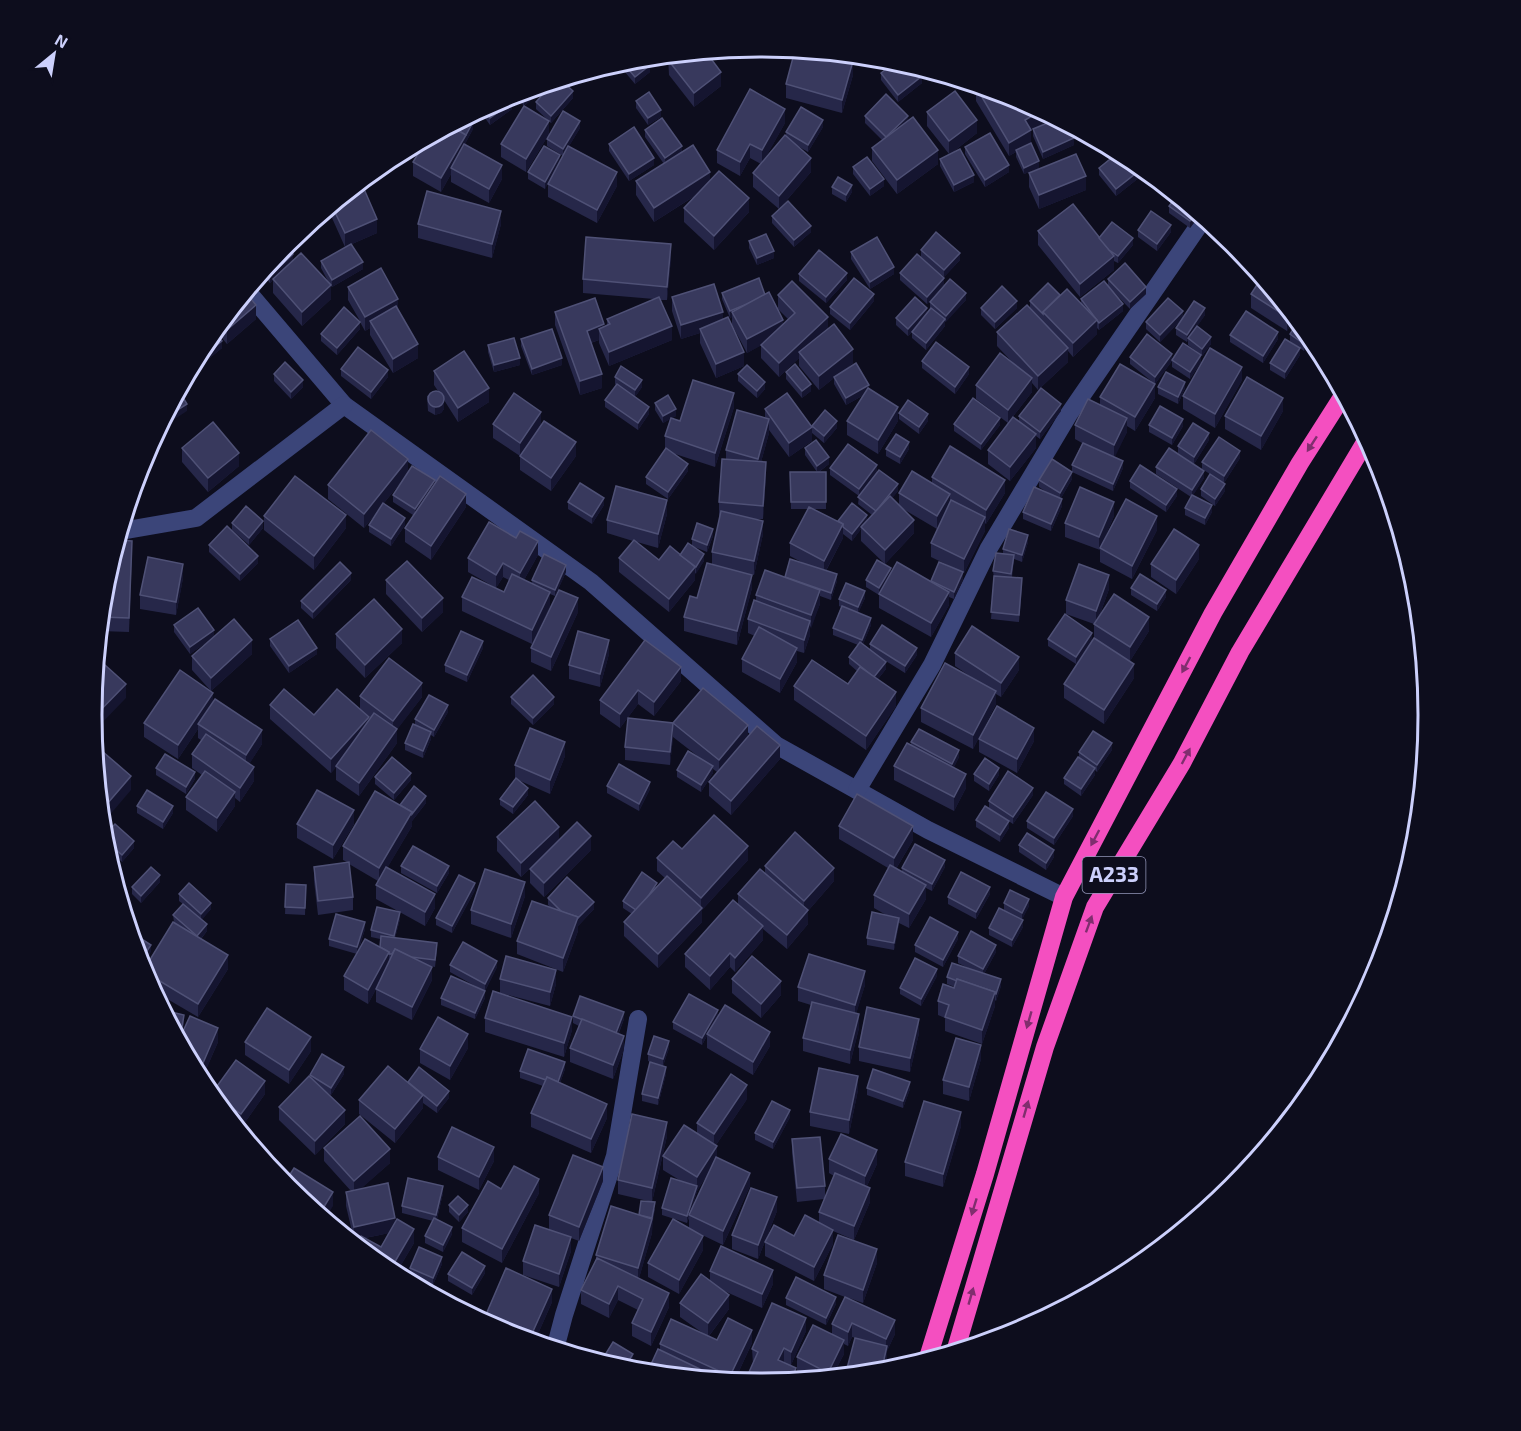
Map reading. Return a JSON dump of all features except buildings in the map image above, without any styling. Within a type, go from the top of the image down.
[{"type":"highway","name":"A233","points":[[930,1352],[985,1174],[1064,897],[1214,613],[1300,463],[1339,402]]},
{"type":"highway","name":"A233","points":[[957,1344],[1045,1047],[1095,907],[1182,763],[1240,652],[1362,448]]},
{"type":"street","points":[[857,790],[932,665],[989,548],[1069,414],[1200,224]]},
{"type":"street","points":[[252,297],[344,405],[591,582],[776,745],[928,830],[1064,897]]},
{"type":"street","points":[[129,530],[196,518],[344,405]]},
{"type":"street","points":[[557,1342],[615,1156],[638,1018]]}]
